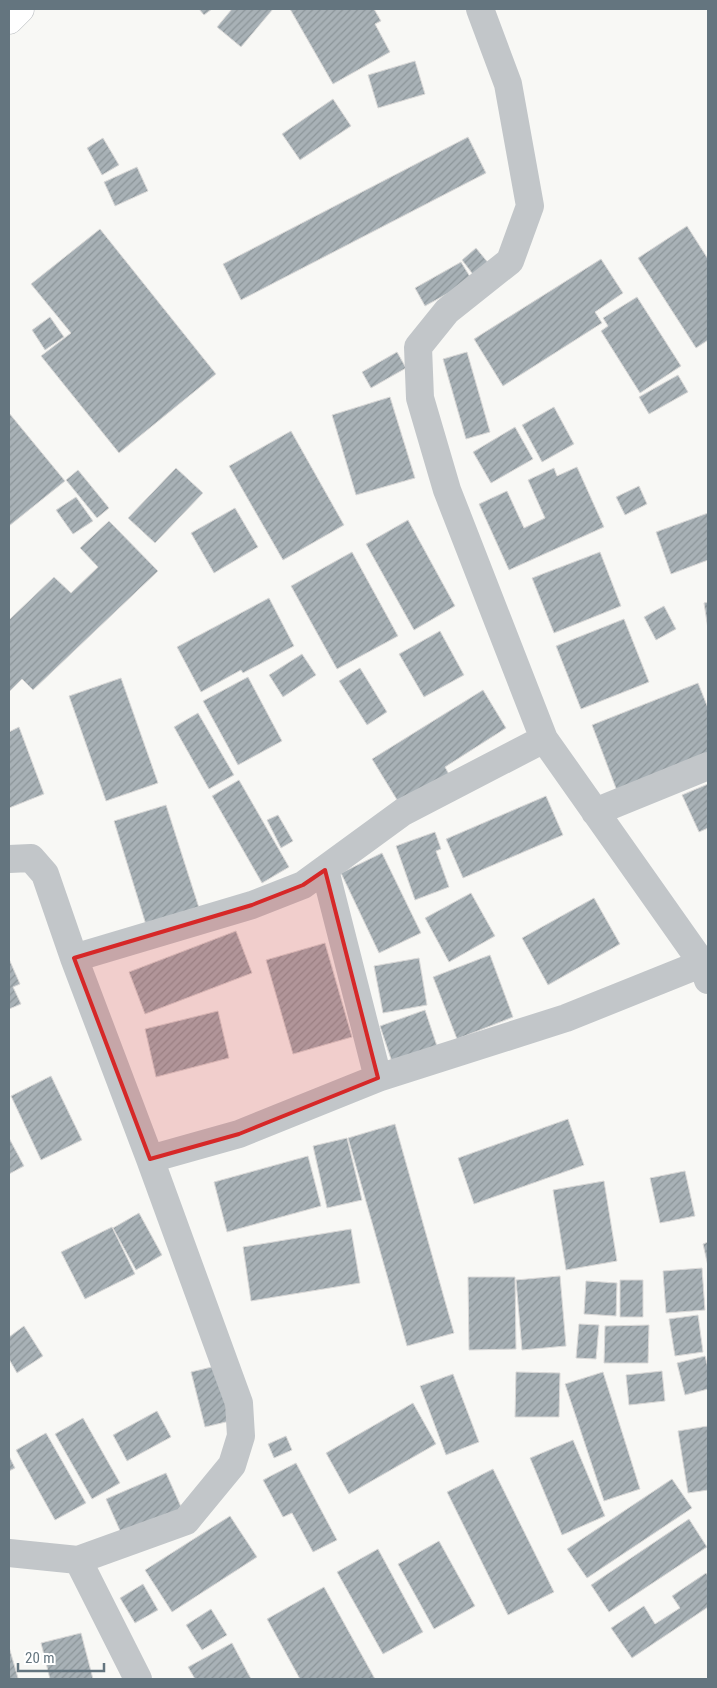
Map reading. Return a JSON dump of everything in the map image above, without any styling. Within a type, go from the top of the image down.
[{"type":"highway","points":[[9,20],[20,9]]},
{"type":"street","points":[[150,1159],[239,1134],[378,1078],[566,1018],[706,968],[544,739],[447,490],[420,398],[418,347],[447,311],[510,261],[530,206],[508,84],[480,9]]},
{"type":"street","points":[[74,958],[252,905],[303,885],[403,812],[544,739]]},
{"type":"street","points":[[595,812],[708,766]]},
{"type":"street","points":[[9,859],[31,858],[45,874],[74,958],[239,1403],[241,1436],[232,1465],[186,1520],[78,1560],[9,1553]]},
{"type":"street","points":[[325,870],[378,1078]]},
{"type":"street","points":[[78,1560],[138,1679]]},
{"type":"highlighted area","points":[[325,870],[378,1078],[239,1134],[150,1159],[74,958],[252,905],[303,885]]},
{"type":"building","points":[[199,9],[212,9],[204,15]]},
{"type":"building","points":[[232,9],[273,9],[241,47],[217,27]]},
{"type":"building","points":[[290,9],[374,9],[381,21],[375,24],[390,52],[333,84]]},
{"type":"building","points":[[415,61],[425,94],[378,108],[368,75]]},
{"type":"building","points":[[333,99],[351,126],[300,160],[282,134]]},
{"type":"building","points":[[468,137],[486,173],[241,300],[223,264]]},
{"type":"building","points":[[103,138],[119,165],[102,175],[87,148]]},
{"type":"building","points":[[137,167],[148,191],[115,206],[104,182]]},
{"type":"building","points":[[687,226],[708,259],[708,340],[696,348],[638,258]]},
{"type":"building","points":[[100,229],[216,374],[119,453],[41,356],[71,333],[31,284]]},
{"type":"building","points":[[476,248],[490,265],[475,277],[462,260]]},
{"type":"building","points":[[601,259],[623,293],[595,312],[602,323],[503,386],[474,339]]},
{"type":"building","points":[[461,262],[472,280],[425,306],[415,288]]},
{"type":"building","points":[[637,297],[681,366],[640,393],[601,331],[608,326],[603,318]]},
{"type":"building","points":[[50,317],[64,337],[45,350],[32,330]]},
{"type":"building","points":[[397,352],[406,368],[371,388],[362,372]]},
{"type":"building","points":[[467,352],[490,432],[466,439],[443,359]]},
{"type":"building","points":[[678,375],[688,392],[649,414],[639,397]]},
{"type":"building","points":[[390,397],[415,478],[356,495],[332,415]]},
{"type":"building","points":[[554,407],[574,444],[542,462],[522,425]]},
{"type":"building","points":[[9,413],[65,481],[9,526]]},
{"type":"building","points":[[515,427],[533,459],[491,483],[473,452]]},
{"type":"building","points":[[291,431],[344,525],[283,560],[229,466]]},
{"type":"building","points":[[577,467],[604,527],[509,570],[479,504],[507,491],[524,528],[545,518],[528,480],[554,468],[557,476]]},
{"type":"building","points":[[176,468],[203,493],[155,543],[128,518]]},
{"type":"building","points":[[78,470],[109,508],[97,518],[66,480]]},
{"type":"building","points":[[639,486],[647,504],[625,515],[616,497]]},
{"type":"building","points":[[76,497],[93,521],[73,534],[56,510]]},
{"type":"building","points":[[235,508],[258,547],[214,573],[191,533]]},
{"type":"building","points":[[708,513],[708,560],[671,574],[656,532]]},
{"type":"building","points":[[408,520],[455,606],[414,630],[366,544]]},
{"type":"building","points":[[109,521],[158,571],[33,690],[22,679],[9,692],[9,620],[54,577],[71,593],[98,567],[80,548]]},
{"type":"building","points":[[352,552],[398,636],[337,669],[291,586]]},
{"type":"building","points":[[600,552],[621,606],[554,633],[532,578]]},
{"type":"building","points":[[269,598],[294,646],[243,673],[241,670],[201,692],[177,647]]},
{"type":"building","points":[[708,602],[708,629],[704,603]]},
{"type":"building","points":[[664,606],[676,629],[656,640],[644,617]]},
{"type":"building","points":[[624,619],[649,682],[581,709],[556,646]]},
{"type":"building","points":[[440,631],[464,675],[424,697],[399,654]]},
{"type":"building","points":[[302,654],[316,675],[283,697],[269,675]]},
{"type":"building","points":[[360,668],[387,712],[367,725],[339,681]]},
{"type":"building","points":[[248,677],[282,741],[238,765],[203,701]]},
{"type":"building","points":[[121,678],[158,783],[106,801],[69,696]]},
{"type":"building","points":[[698,683],[708,708],[708,754],[617,791],[592,725]]},
{"type":"building","points":[[483,690],[506,728],[445,767],[451,778],[402,808],[372,759]]},
{"type":"building","points":[[198,713],[234,775],[209,789],[174,727]]},
{"type":"building","points":[[19,727],[44,794],[9,808],[9,732]]},
{"type":"building","points":[[239,780],[289,867],[262,883],[212,796]]},
{"type":"building","points":[[708,784],[708,828],[699,832],[682,795]]},
{"type":"building","points":[[546,796],[563,835],[463,878],[446,839]]},
{"type":"building","points":[[166,805],[200,911],[147,928],[114,821]]},
{"type":"building","points":[[278,815],[293,841],[281,848],[267,820]]},
{"type":"building","points":[[435,832],[441,849],[436,851],[449,887],[415,900],[396,846]]},
{"type":"building","points":[[382,853],[421,933],[379,953],[341,873]]},
{"type":"building","points":[[471,893],[495,936],[449,962],[425,918]]},
{"type":"building","points":[[594,898],[620,944],[548,985],[522,938]]},
{"type":"building","points":[[236,931],[252,973],[145,1014],[129,972]]},
{"type":"building","points":[[325,943],[352,1037],[293,1054],[266,960]]},
{"type":"building","points":[[490,955],[513,1017],[457,1039],[433,977]]},
{"type":"building","points":[[419,958],[427,1005],[383,1013],[374,966]]},
{"type":"building","points":[[9,959],[20,984],[13,987],[21,1004],[9,1009]]},
{"type":"building","points":[[425,1010],[438,1049],[393,1065],[380,1026]]},
{"type":"building","points":[[218,1011],[229,1058],[156,1077],[145,1029]]},
{"type":"building","points":[[51,1076],[82,1140],[41,1160],[11,1096]]},
{"type":"building","points":[[568,1119],[584,1165],[474,1204],[458,1158]]},
{"type":"building","points":[[395,1124],[454,1333],[407,1346],[348,1138]]},
{"type":"building","points":[[9,1138],[24,1166],[9,1174]]},
{"type":"building","points":[[347,1138],[362,1200],[327,1208],[313,1146]]},
{"type":"building","points":[[308,1156],[321,1206],[227,1232],[214,1182]]},
{"type":"building","points":[[685,1171],[695,1216],[660,1223],[650,1178]]},
{"type":"building","points":[[604,1181],[617,1261],[566,1270],[553,1190]]},
{"type":"building","points":[[139,1213],[162,1255],[136,1270],[113,1228]]},
{"type":"building","points":[[112,1227],[135,1274],[85,1299],[61,1252]]},
{"type":"building","points":[[351,1229],[360,1283],[251,1301],[243,1247]]},
{"type":"building","points":[[708,1242],[708,1266],[703,1244]]},
{"type":"building","points":[[702,1268],[705,1310],[666,1313],[663,1271]]},
{"type":"building","points":[[560,1276],[566,1346],[522,1350],[516,1280]]},
{"type":"building","points":[[468,1277],[515,1277],[516,1349],[469,1350]]},
{"type":"building","points":[[620,1280],[643,1280],[643,1317],[620,1317]]},
{"type":"building","points":[[586,1281],[617,1283],[616,1316],[584,1314]]},
{"type":"building","points":[[698,1315],[703,1352],[675,1356],[669,1319]]},
{"type":"building","points":[[579,1324],[599,1325],[596,1359],[576,1358]]},
{"type":"building","points":[[649,1325],[648,1363],[604,1363],[605,1326]]},
{"type":"building","points":[[24,1326],[43,1356],[17,1373],[9,1359],[9,1337]]},
{"type":"building","points":[[705,1356],[708,1368],[708,1389],[685,1395],[677,1363]]},
{"type":"building","points":[[216,1366],[230,1421],[205,1427],[191,1372]]},
{"type":"building","points":[[662,1371],[665,1401],[629,1405],[626,1375]]},
{"type":"building","points":[[516,1372],[560,1373],[559,1417],[515,1417]]},
{"type":"building","points":[[603,1372],[640,1489],[604,1501],[565,1384]]},
{"type":"building","points":[[453,1374],[479,1442],[446,1455],[420,1386]]},
{"type":"building","points":[[413,1403],[436,1444],[349,1494],[326,1453]]},
{"type":"building","points":[[157,1411],[171,1437],[127,1461],[113,1435]]},
{"type":"building","points":[[83,1418],[120,1483],[92,1499],[55,1434]]},
{"type":"building","points":[[708,1426],[708,1490],[688,1493],[678,1431]]},
{"type":"building","points":[[46,1433],[86,1503],[55,1520],[16,1450]]},
{"type":"building","points":[[286,1436],[292,1450],[274,1458],[268,1444]]},
{"type":"building","points":[[573,1440],[605,1516],[562,1535],[530,1458]]},
{"type":"building","points":[[9,1456],[15,1468],[9,1471]]},
{"type":"building","points":[[296,1463],[337,1540],[313,1552],[292,1513],[283,1517],[263,1480]]},
{"type":"building","points":[[493,1469],[554,1592],[508,1615],[447,1492]]},
{"type":"building","points":[[166,1473],[182,1509],[122,1535],[106,1499]]},
{"type":"building","points":[[672,1479],[692,1508],[587,1578],[567,1549]]},
{"type":"building","points":[[230,1516],[257,1557],[172,1612],[145,1570]]},
{"type":"building","points":[[689,1519],[707,1547],[609,1612],[591,1585]]},
{"type":"building","points":[[439,1541],[475,1606],[434,1629],[398,1564]]},
{"type":"building","points":[[378,1549],[423,1632],[383,1654],[337,1572]]},
{"type":"building","points":[[706,1573],[708,1576],[708,1607],[632,1658],[611,1628],[644,1606],[655,1624],[680,1608],[672,1596]]},
{"type":"building","points":[[143,1584],[158,1610],[135,1623],[120,1598]]},
{"type":"building","points":[[324,1587],[375,1679],[300,1679],[267,1619]]},
{"type":"building","points":[[211,1609],[227,1635],[202,1650],[186,1625]]},
{"type":"building","points":[[81,1633],[93,1679],[50,1679],[41,1643]]},
{"type":"building","points":[[232,1643],[251,1679],[195,1679],[188,1667]]},
{"type":"building","points":[[9,1647],[18,1678],[9,1679]]}]
